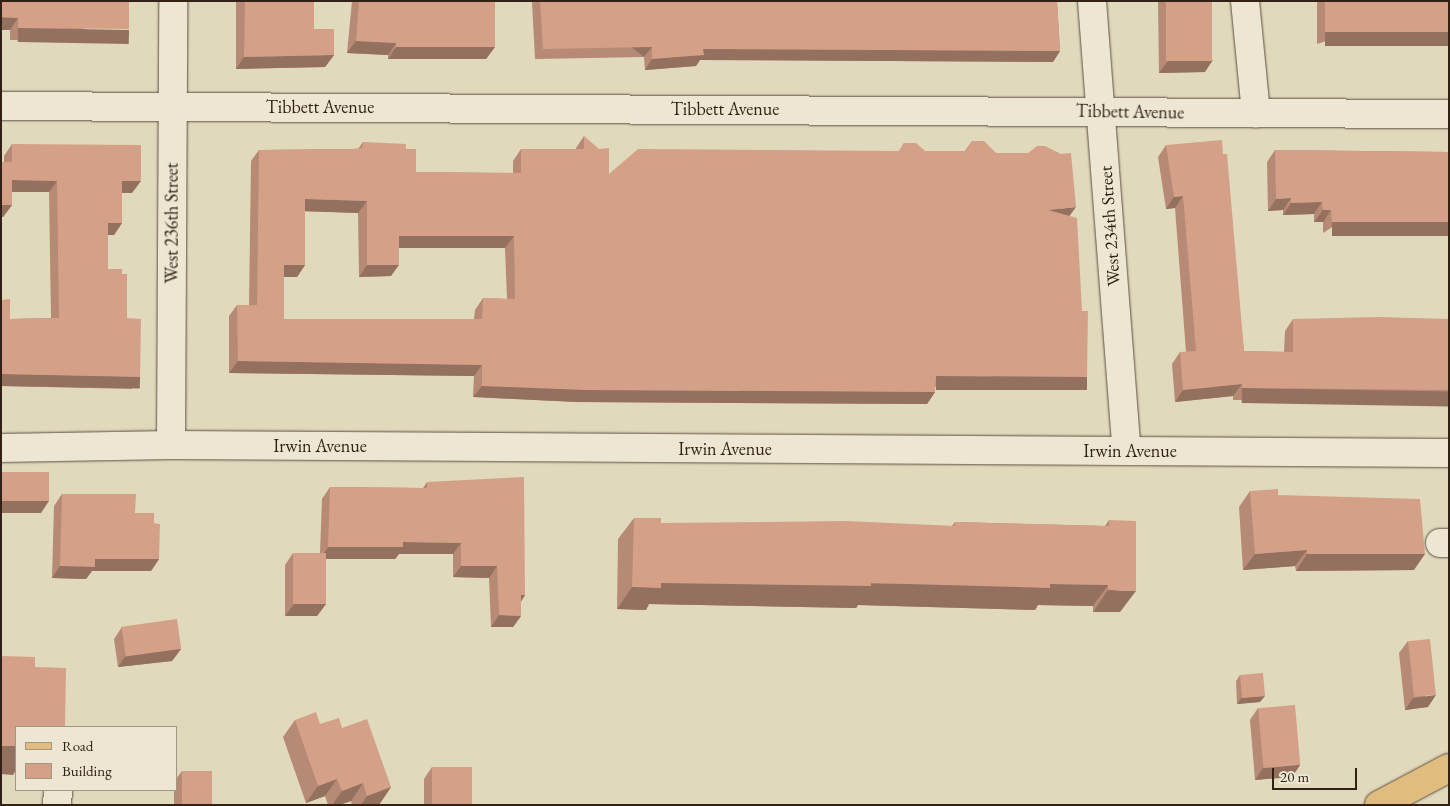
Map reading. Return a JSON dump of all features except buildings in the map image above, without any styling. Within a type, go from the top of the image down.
[{"type":"main road","points":[[1379,805],[1449,768]]},
{"type":"street","name":"West 236th Street","points":[[171,445],[173,1]]},
{"type":"street","name":"West 234th Street","points":[[1092,1],[1127,452]]},
{"type":"street","points":[[1245,1],[1256,113]]},
{"type":"street","name":"Tibbett Avenue","points":[[1,106],[1449,114]]},
{"type":"street","name":"Irwin Avenue","points":[[1,448],[171,445],[1449,453]]},
{"type":"street","points":[[57,805],[58,791]]}]
